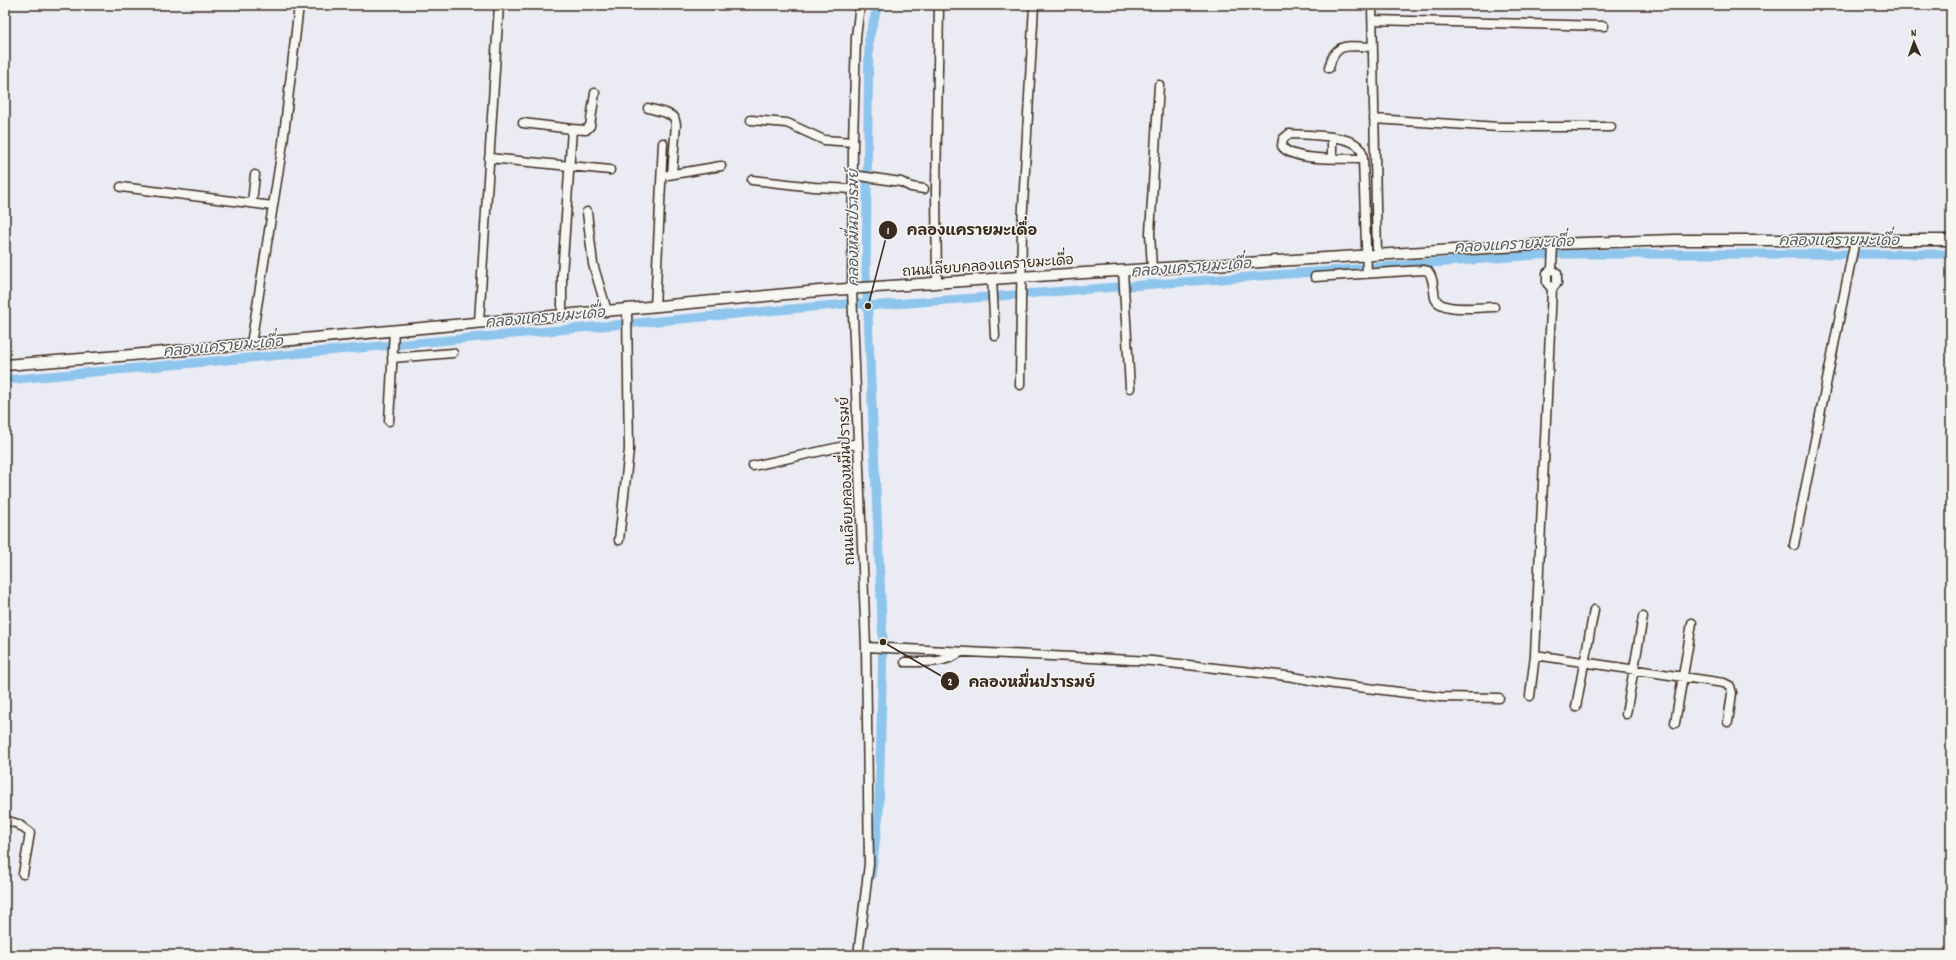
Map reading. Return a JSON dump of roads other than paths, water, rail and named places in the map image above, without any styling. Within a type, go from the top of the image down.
[{"type":"street","points":[[251,344],[283,143],[299,5]]},
{"type":"street","points":[[479,322],[499,5]]},
{"type":"street","name":"ถนนเลียบคลองหมื่นปรารมย์","points":[[858,955],[869,864],[873,648],[858,443],[852,308],[859,290],[853,189],[853,142],[856,37],[860,5]]},
{"type":"street","points":[[937,283],[936,191],[939,5]]},
{"type":"street","points":[[1020,385],[1020,277],[1034,5]]},
{"type":"street","points":[[1372,5],[1377,255]]},
{"type":"street","points":[[1373,20],[1604,26]]},
{"type":"street","points":[[1329,68],[1332,55],[1336,50],[1344,47],[1373,47]]},
{"type":"street","points":[[1152,269],[1150,233],[1159,85]]},
{"type":"street","points":[[523,123],[586,130],[590,126],[595,93]]},
{"type":"street","points":[[648,108],[674,117],[676,124],[672,174]]},
{"type":"street","points":[[1374,119],[1499,127],[1611,127]]},
{"type":"street","points":[[751,120],[787,123],[797,126],[815,137],[824,140],[853,142]]},
{"type":"street","points":[[562,315],[562,275],[572,129]]},
{"type":"street","points":[[1363,159],[1302,157],[1285,151],[1282,146],[1283,139],[1289,134],[1332,138],[1353,141],[1361,149],[1363,159],[1367,274]]},
{"type":"street","points":[[1332,138],[1332,158]]},
{"type":"street","points":[[655,307],[663,142]]},
{"type":"street","points":[[489,158],[610,170]]},
{"type":"street","points":[[661,178],[672,174],[720,166]]},
{"type":"street","points":[[252,203],[255,175]]},
{"type":"street","points":[[853,175],[901,182],[911,187],[924,189]]},
{"type":"street","points":[[752,180],[828,189],[853,189]]},
{"type":"street","points":[[121,187],[273,206]]},
{"type":"street","points":[[587,212],[593,264],[607,311]]},
{"type":"street","name":"ถนนเลียบคลองแครายมะเดื่อ","points":[[5,365],[607,311],[627,314],[655,307],[937,283],[993,287],[1020,277],[1123,275],[1152,269],[1366,261],[1377,255],[1553,250],[1676,240],[1853,249],[1951,240]]},
{"type":"street","points":[[1794,545],[1853,249]]},
{"type":"street","points":[[1530,696],[1535,654],[1552,290],[1547,283],[1547,274],[1552,269],[1553,250]]},
{"type":"street","points":[[1315,277],[1423,270],[1428,271],[1431,275],[1436,299],[1439,304],[1448,307],[1494,307]]},
{"type":"street","points":[[1123,275],[1130,388]]},
{"type":"street","points":[[993,287],[995,336]]},
{"type":"street","points":[[619,540],[629,450],[627,314]]},
{"type":"street","points":[[389,421],[394,330]]},
{"type":"street","points":[[392,358],[453,352]]},
{"type":"street","points":[[753,466],[858,443]]},
{"type":"street","points":[[1576,707],[1594,610]]},
{"type":"street","points":[[1626,714],[1643,617]]},
{"type":"street","points":[[1675,723],[1692,624]]},
{"type":"street","points":[[873,648],[1152,661],[1279,675],[1334,684],[1440,697],[1499,698]]},
{"type":"street","points":[[905,662],[944,661],[961,652]]},
{"type":"street","points":[[1535,654],[1724,683],[1730,686],[1732,693],[1728,722]]},
{"type":"street","points":[[5,820],[18,824],[30,833],[23,874]]},
{"type":"waterway","name":"คลองหมื่นปรารมย์","points":[[871,876],[879,814],[883,642],[866,272],[869,38],[878,5]]},
{"type":"waterway","name":"คลองแครายมะเดื่อ","points":[[5,380],[857,303],[868,306],[1550,254],[1951,254]]},
{"type":"place","name":"คลองแครายมะเดื่อ","points":[[868,306]]},
{"type":"place","name":"คลองหมื่นปรารมย์","points":[[883,642]]}]
